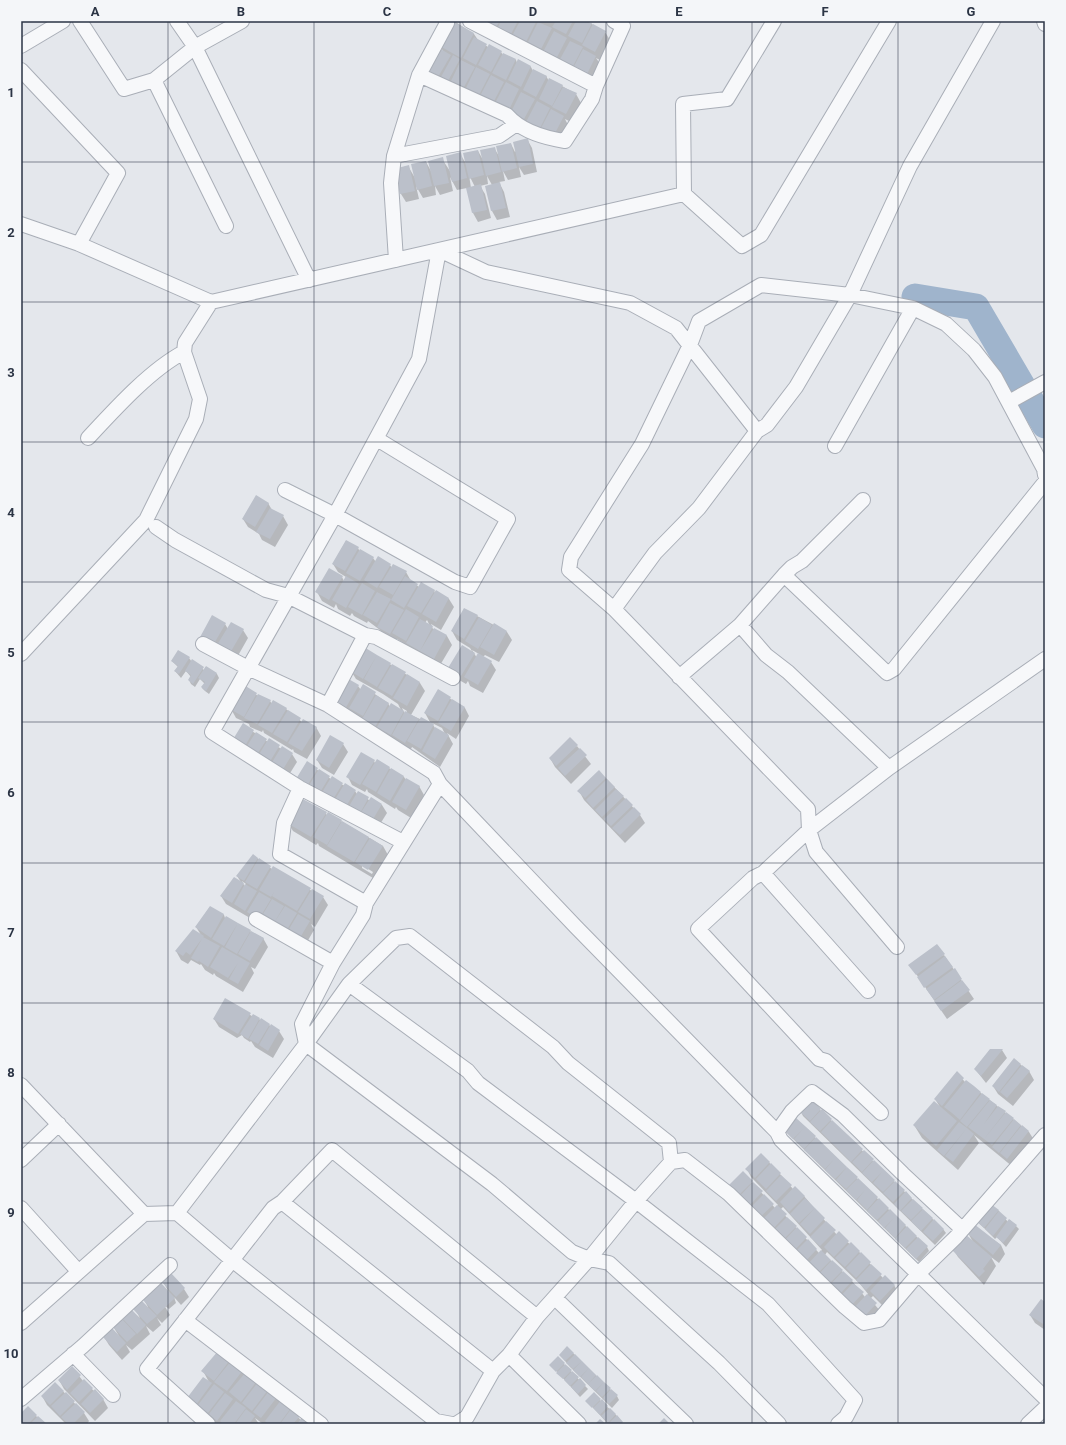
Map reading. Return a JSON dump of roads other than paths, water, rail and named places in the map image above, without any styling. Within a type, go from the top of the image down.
[{"type":"street","points":[[21,46],[63,21]]},
{"type":"street","points":[[80,21],[124,89],[154,80],[195,47],[242,21]]},
{"type":"street","points":[[177,21],[195,47],[309,280]]},
{"type":"street","points":[[396,260],[391,183],[394,156],[419,75],[447,24],[446,21]]},
{"type":"street","points":[[470,21],[596,86]]},
{"type":"street","points":[[419,75],[507,115],[515,125],[550,138],[565,141],[592,99],[596,86],[623,26],[614,21]]},
{"type":"street","points":[[774,21],[727,99],[683,104],[684,194],[742,246],[761,235],[888,21]]},
{"type":"street","points":[[614,608],[656,553],[699,508],[757,431],[768,425],[796,387],[850,295],[910,166],[992,21]]},
{"type":"street","points":[[21,70],[118,173],[79,244]]},
{"type":"street","points":[[154,80],[226,226]]},
{"type":"street","points":[[394,156],[499,136],[515,125]]},
{"type":"street","points":[[21,224],[79,244],[211,302],[684,194]]},
{"type":"street","points":[[439,250],[486,272],[630,303],[676,328],[757,431]]},
{"type":"street","points":[[402,842],[300,788],[212,732],[335,515],[419,359],[439,250]]},
{"type":"street","points":[[897,947],[816,852],[809,830],[808,809],[614,608],[569,570],[570,558],[642,444],[700,321],[761,285],[850,295],[913,308],[946,324],[974,350],[995,377],[1044,469],[1045,475]]},
{"type":"street","points":[[21,654],[146,520],[196,419],[200,400],[184,352],[185,342],[211,302]]},
{"type":"street","points":[[834,446],[913,308]]},
{"type":"street","points":[[88,438],[114,409],[171,359],[184,352]]},
{"type":"street","points":[[1009,402],[1045,382]]},
{"type":"street","points":[[285,490],[335,515],[455,582],[470,587],[508,520],[377,439]]},
{"type":"street","points":[[784,575],[887,673],[894,669],[1045,482]]},
{"type":"street","points":[[679,676],[740,625],[784,575],[792,567],[802,561],[863,500]]},
{"type":"street","points":[[156,527],[175,540],[266,590],[288,596],[365,635],[376,637],[453,678]]},
{"type":"street","points":[[740,625],[766,655],[788,672],[889,768]]},
{"type":"street","points":[[328,705],[365,635]]},
{"type":"street","points":[[203,644],[248,668],[328,705],[434,773],[440,784],[576,927],[777,1132],[781,1140],[919,1273],[933,1290],[1045,1398]]},
{"type":"street","points":[[881,1114],[826,1061],[819,1058],[698,928],[753,878],[763,873],[809,830],[889,768],[1045,660]]},
{"type":"street","points":[[440,784],[402,842],[366,903],[363,914],[333,963],[302,1024],[306,1044],[492,1184],[572,1252],[589,1259],[609,1263],[719,1363],[779,1424]]},
{"type":"street","points":[[300,788],[284,823],[280,854],[366,903]]},
{"type":"street","points":[[763,873],[868,991]]},
{"type":"street","points":[[256,919],[333,963]]},
{"type":"street","points":[[176,1213],[306,1044],[349,984],[396,938],[410,936],[553,1047],[568,1063],[669,1143],[671,1162]]},
{"type":"street","points":[[349,984],[468,1072],[478,1083],[636,1201],[768,1304],[855,1400],[846,1417],[838,1424]]},
{"type":"street","points":[[21,1085],[144,1214]]},
{"type":"street","points":[[777,1132],[792,1111],[812,1092],[844,1115],[903,1174],[962,1229]]},
{"type":"street","points":[[21,1160],[58,1124]]},
{"type":"street","points":[[466,1422],[493,1371],[509,1355],[536,1317],[555,1298],[589,1259],[636,1201],[671,1162],[685,1160],[729,1194],[845,1307],[864,1323],[879,1320],[919,1273],[962,1229],[1045,1135]]},
{"type":"street","points":[[208,1424],[172,1393],[147,1368],[273,1208],[282,1202],[332,1150],[536,1317]]},
{"type":"street","points":[[282,1202],[493,1371]]},
{"type":"street","points":[[21,1208],[78,1271]]},
{"type":"street","points":[[21,1323],[144,1214],[176,1213],[232,1260],[436,1421],[452,1424]]},
{"type":"street","points":[[21,1399],[170,1266]]},
{"type":"street","points":[[555,1298],[686,1424]]},
{"type":"street","points":[[185,1320],[322,1424]]},
{"type":"street","points":[[73,1354],[113,1395]]},
{"type":"street","points":[[509,1355],[579,1424]]},
{"type":"street","points":[[1028,1424],[1045,1408]]},
{"type":"waterway","points":[[915,297],[976,307],[1045,425]]}]
